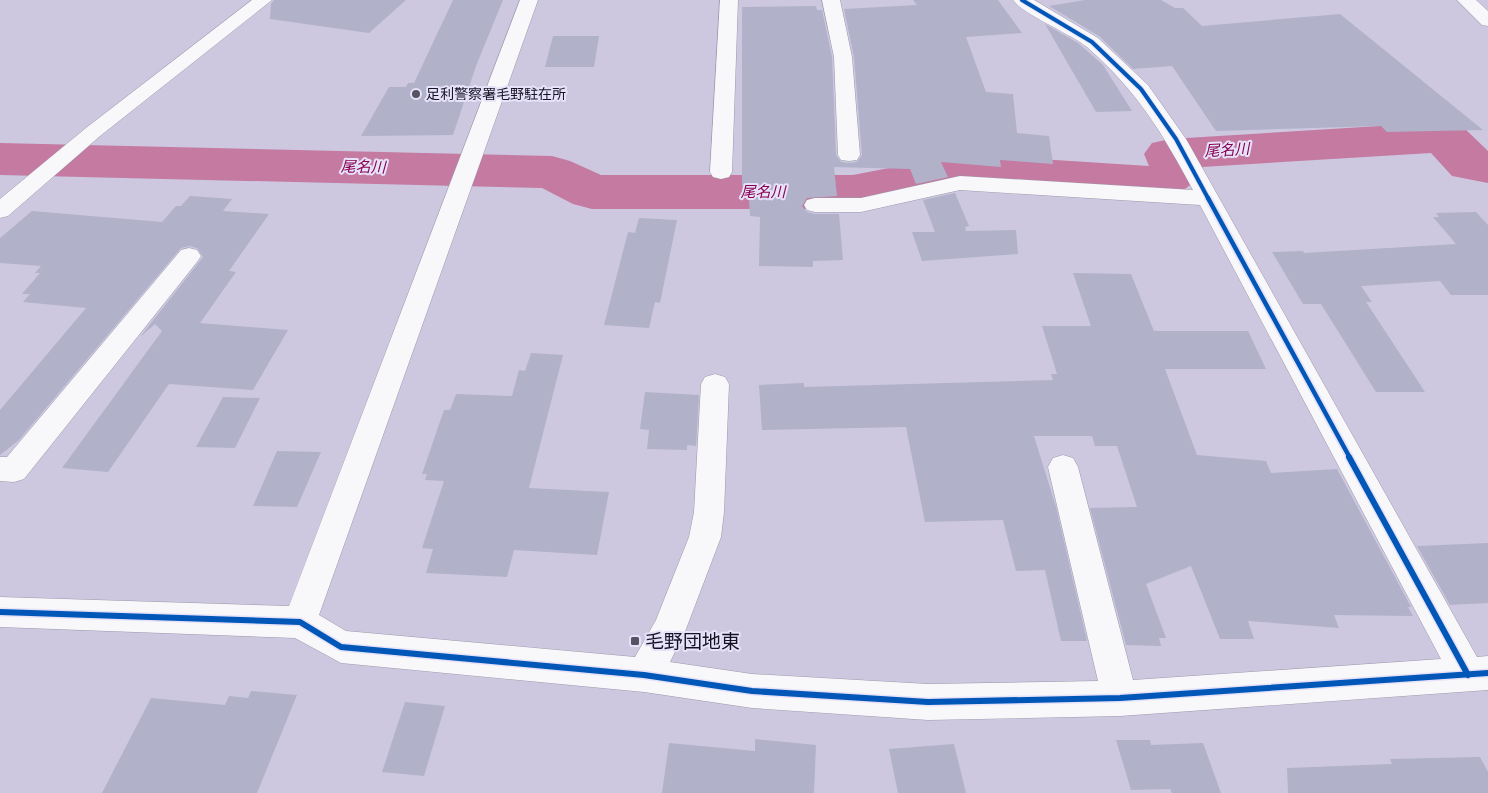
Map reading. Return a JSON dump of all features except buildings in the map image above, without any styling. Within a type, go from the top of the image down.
[{"type":"street","points":[[0,211],[94,132],[263,0]]},
{"type":"street","points":[[300,622],[529,0]]},
{"type":"street","points":[[722,172],[729,0]]},
{"type":"street","points":[[831,0],[843,58],[850,155]]},
{"type":"street","points":[[0,612],[300,622],[341,646],[644,675],[752,690],[928,702],[1120,698],[1481,677],[1176,139],[1141,89],[1092,42],[1022,0]]},
{"type":"street","points":[[1466,0],[1488,21]]},
{"type":"street","points":[[815,205],[861,205],[960,183],[1208,198]]},
{"type":"street","points":[[0,469],[14,470],[189,256]]},
{"type":"street","points":[[644,675],[669,629],[704,537],[709,512],[715,384]]},
{"type":"street","points":[[1063,467],[1120,698]]},
{"type":"waterway","name":"尾名川","points":[[0,159],[552,172],[592,192],[853,192],[961,170],[1160,183],[1177,170],[1170,154],[1444,137],[1470,165],[1488,167]]},
{"type":"cycle path","points":[[1022,0],[1092,42],[1141,89],[1176,139],[1468,675]]},
{"type":"cycle path","points":[[0,612],[300,622],[341,647],[644,675],[752,691],[928,702],[1120,698],[1488,673]]},
{"type":"place","name":"足利警察署毛野駐在所","points":[[416,94]]},
{"type":"place","name":"毛野団地東","points":[[635,641]]}]
